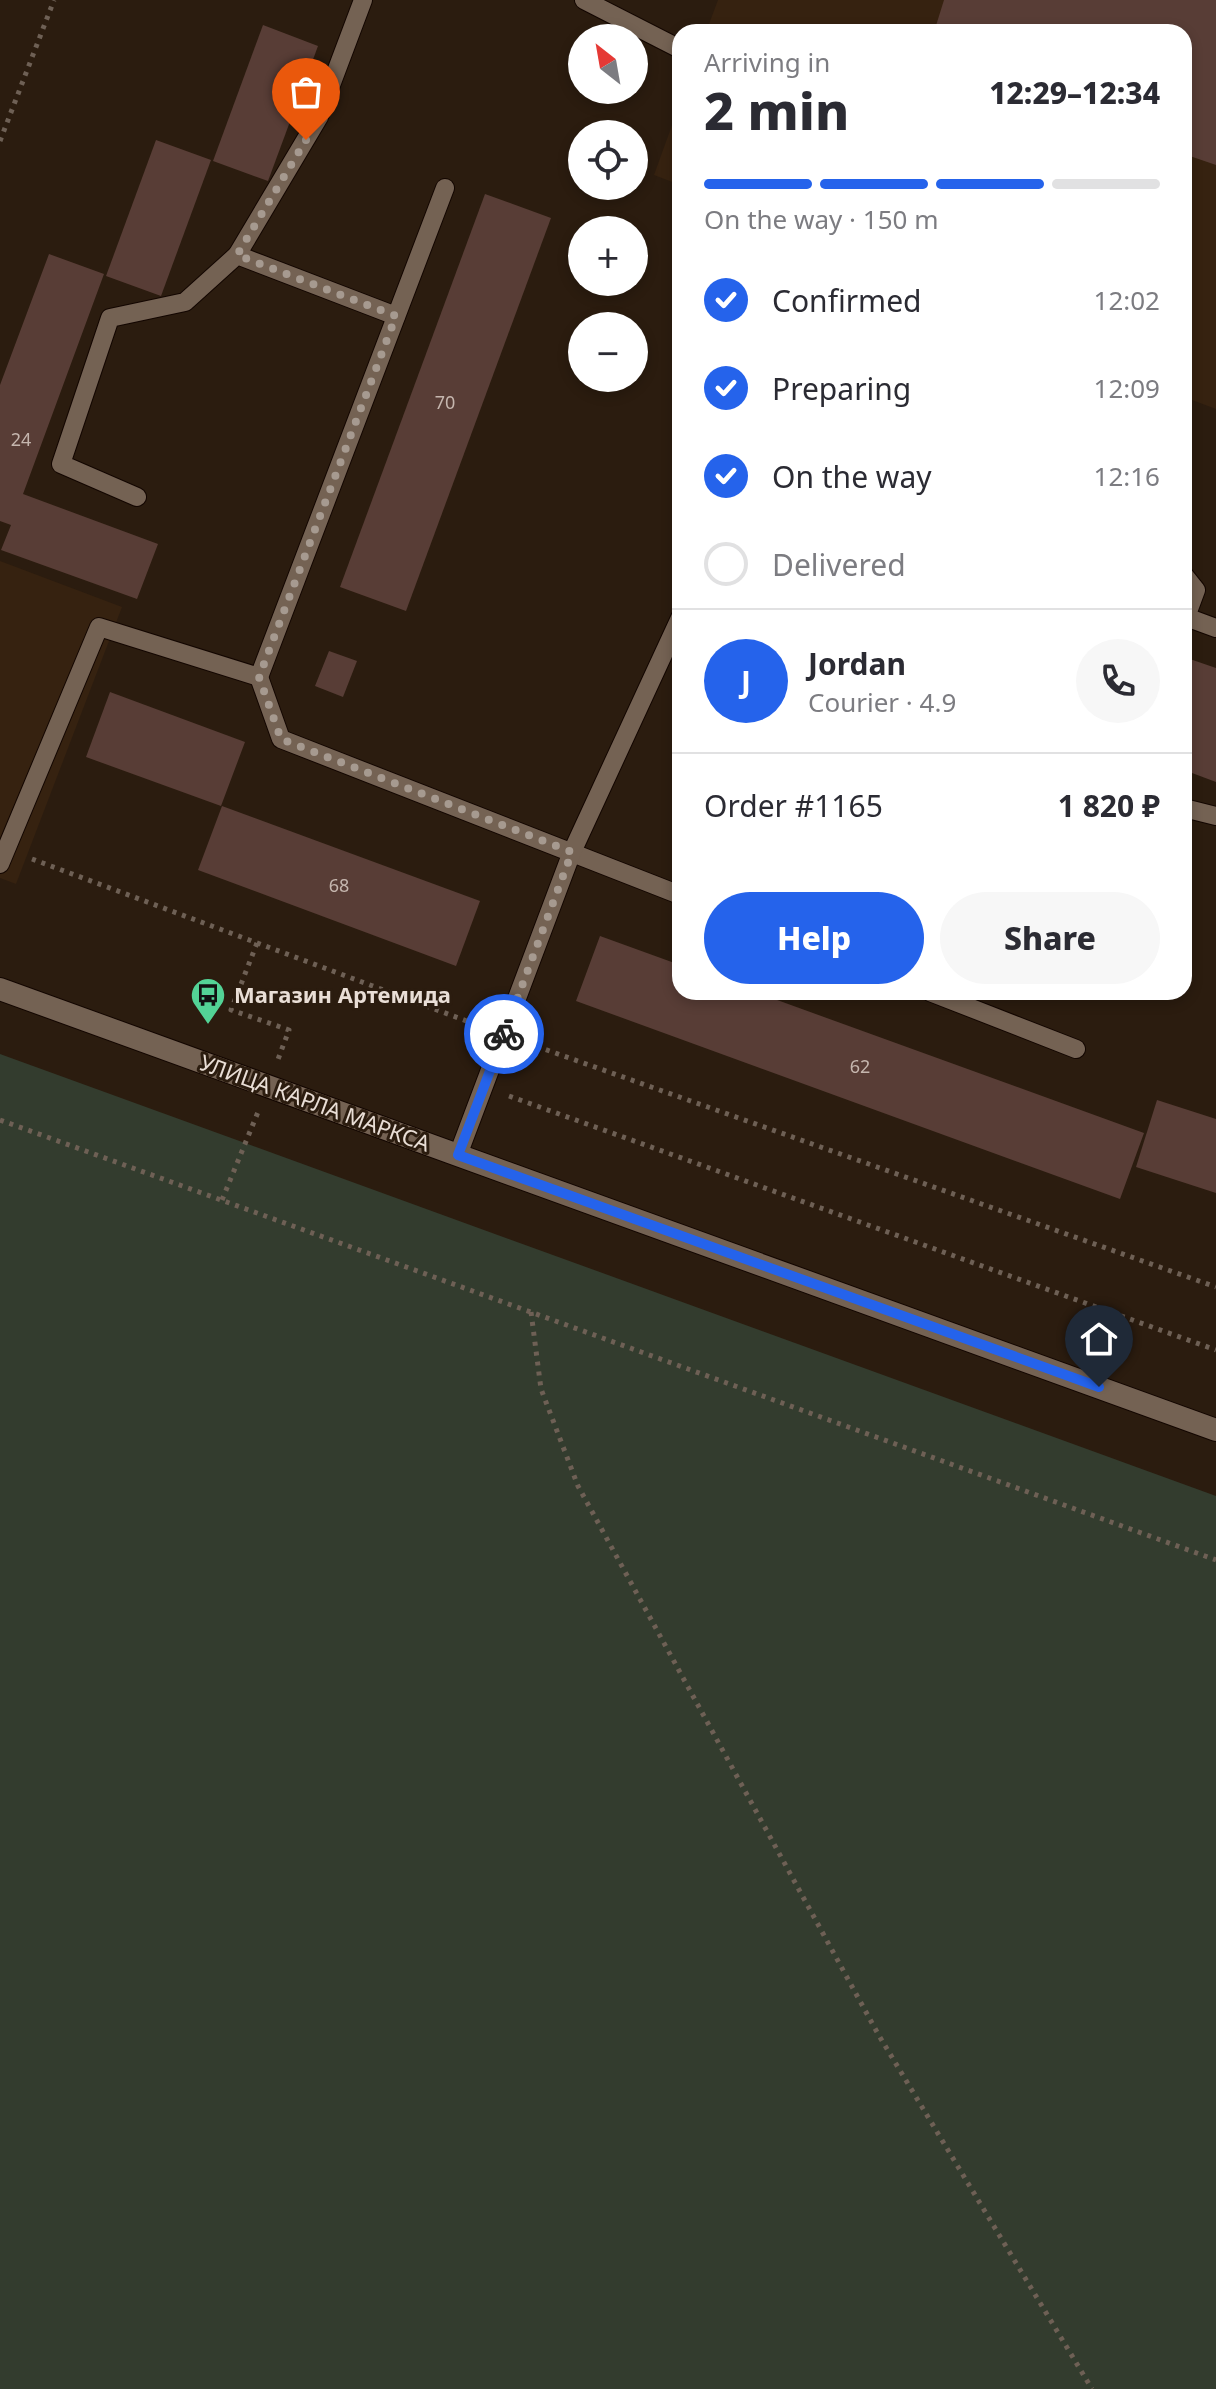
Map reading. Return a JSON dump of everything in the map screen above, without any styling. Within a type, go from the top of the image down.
[{"type":"street","name":"УЛИЦА КАРЛА МАРКСА","points":[[0,989],[1216,1430]]},
{"type":"lane","points":[[137,497],[61,464],[110,318],[185,302],[237,255],[319,117],[363,0]]},
{"type":"lane","points":[[584,0],[672,45]]},
{"type":"lane","points":[[445,188],[259,677],[281,739],[672,892]]},
{"type":"lane","points":[[237,255],[396,316]]},
{"type":"lane","points":[[1192,619],[1216,628]]},
{"type":"lane","points":[[3,856],[99,627],[259,677]]},
{"type":"lane","points":[[458,1155],[572,852],[672,635]]},
{"type":"lane","points":[[1192,810],[1216,816]]},
{"type":"lane","points":[[950,1000],[1076,1049]]},
{"type":"path","points":[[0,141],[54,0]]},
{"type":"path","points":[[3,856],[1216,1287]]},
{"type":"path","points":[[484,1086],[1216,1350]]},
{"type":"path","points":[[0,1120],[1216,1560]]},
{"type":"path","points":[[531,1312],[541,1389],[578,1486],[878,2034],[1092,2389]]},
{"type":"shaded area","points":[[718,0],[1216,0],[1216,409],[1192,400],[1192,24],[709,24]]},
{"type":"shaded area","points":[[672,125],[672,182],[654,175]]},
{"type":"shaded area","points":[[0,561],[122,607],[16,884],[0,878]]},
{"type":"green space","points":[[0,1054],[1216,1496],[1216,2389],[0,2389]]},
{"type":"building","points":[[944,0],[1216,0],[1216,165],[1192,157],[1192,24],[936,24]]},
{"type":"building","points":[[263,25],[318,46],[268,181],[213,161]]},
{"type":"building","points":[[156,140],[211,160],[161,296],[106,276]]},
{"type":"building","points":[[485,194],[551,218],[406,611],[340,587]]},
{"type":"building","points":[[49,254],[104,274],[23,494],[158,544],[137,599],[1,550],[11,525],[0,521],[0,385]]},
{"type":"building","points":[[329,651],[357,661],[343,697],[315,686]]},
{"type":"building","points":[[1192,660],[1216,668],[1216,782],[1192,773]]},
{"type":"building","points":[[110,692],[245,742],[221,806],[86,757]]},
{"type":"building","points":[[222,806],[480,901],[456,966],[198,870]]},
{"type":"building","points":[[600,936],[672,962],[672,1000],[777,1000],[1144,1133],[1120,1199],[576,1001]]},
{"type":"building","points":[[1157,1100],[1216,1119],[1216,1193],[1136,1167]]},
{"type":"way so far","points":[[306,140],[237,255],[396,316],[259,677],[281,739],[572,852],[504,1034]]},
{"type":"place","name":"Магазин Артемида","points":[[208,1026]]},
{"type":"route","points":[[504,1034],[458,1155],[1099,1387]]}]
